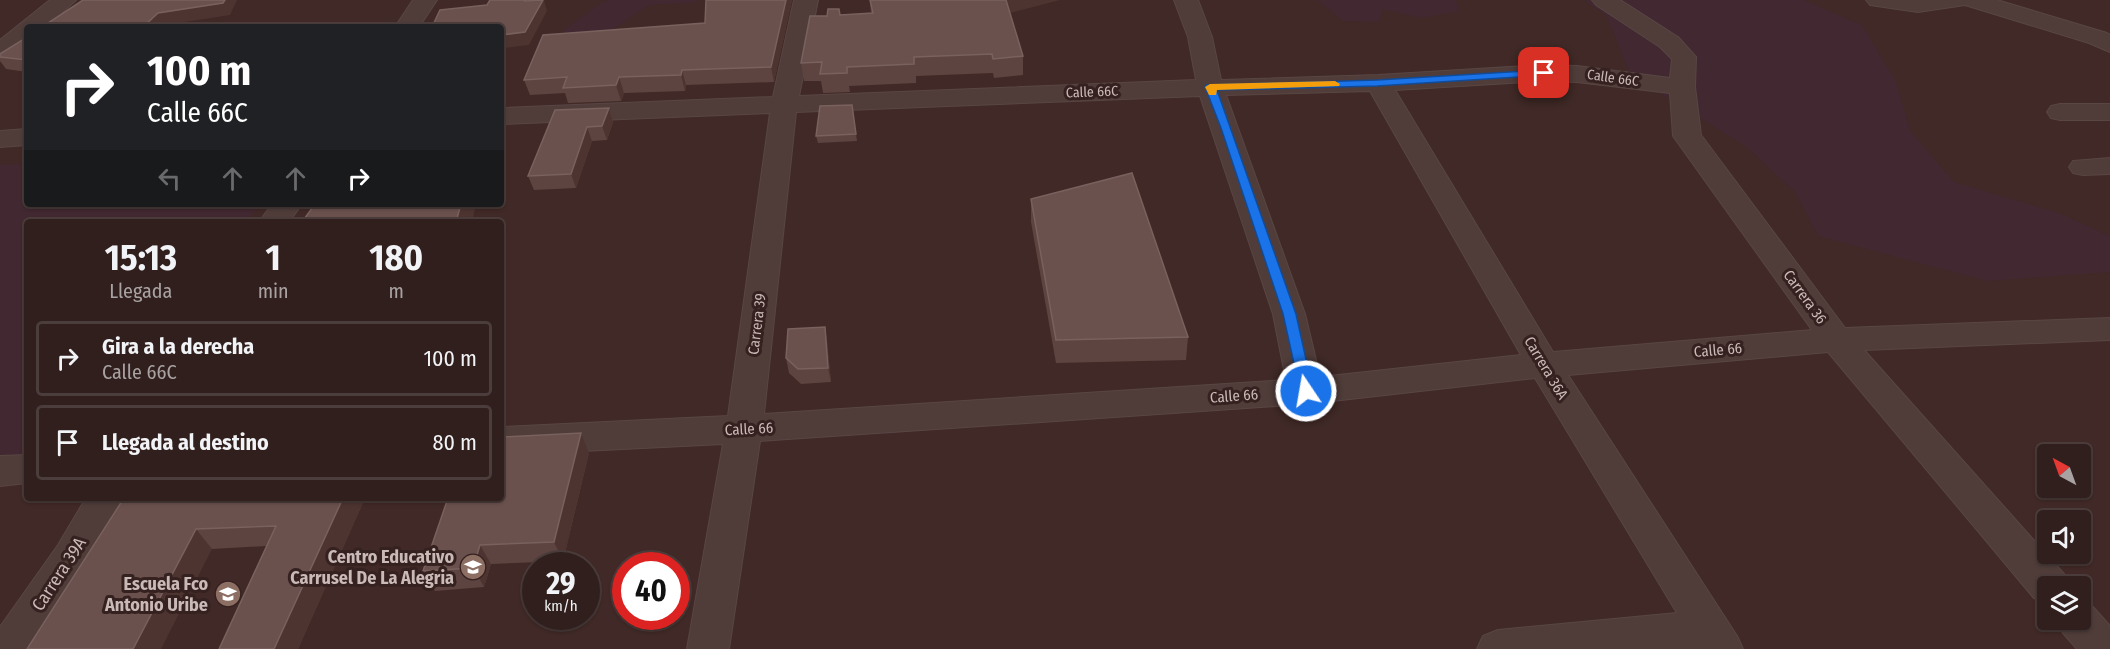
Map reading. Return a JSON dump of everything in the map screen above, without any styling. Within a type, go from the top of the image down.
[{"type":"street","points":[[35,24],[64,0]]},
{"type":"street","points":[[409,24],[425,0]]},
{"type":"street","name":"Carrera 39","points":[[708,649],[744,429],[784,105],[806,0]]},
{"type":"street","points":[[1186,0],[1200,37],[1210,87],[1289,314],[1306,391]]},
{"type":"street","name":"Carrera 36","points":[[1604,0],[1669,42],[1684,57],[1682,87],[1687,136],[1836,340],[2040,576]]},
{"type":"street","points":[[1878,0],[1899,6],[1927,6],[1957,0]]},
{"type":"street","points":[[1973,0],[2098,38],[2110,45]]},
{"type":"street","points":[[0,52],[24,32]]},
{"type":"street","name":"Calle 66C","points":[[504,116],[1210,87],[1377,83],[1544,73],[1577,74],[1682,87]]},
{"type":"street","name":"Carrera 36A","points":[[1377,83],[1544,365],[1715,639]]},
{"type":"street","points":[[2060,112],[2110,111]]},
{"type":"street","points":[[0,139],[24,137]]},
{"type":"street","name":"Calle 66","points":[[504,441],[744,429],[1306,391],[1544,365],[1836,340],[2110,329]]},
{"type":"street","points":[[0,471],[24,469]]},
{"type":"street","name":"Carrera 39A","points":[[9,649],[72,557],[104,501]]},
{"type":"street","points":[[2087,630],[2103,649]]},
{"type":"street","points":[[1498,649],[1715,639]]},
{"type":"shaded area","points":[[610,0],[697,0],[698,2],[649,5],[591,41],[562,31],[601,3]]},
{"type":"shaded area","points":[[1317,0],[1456,0],[1459,11],[1422,18],[1383,9],[1378,22],[1343,21]]},
{"type":"shaded area","points":[[1584,0],[1804,0],[1862,25],[1896,82],[1910,130],[1954,182],[2059,213],[2110,236],[2110,272],[1987,281],[1818,236],[1795,192],[1745,146],[1630,74],[1606,15]]},
{"type":"shaded area","points":[[24,164],[24,207],[258,207],[249,219],[24,219],[24,458],[0,459],[0,165]]},
{"type":"building","points":[[83,0],[225,0],[223,3],[158,13],[146,24],[47,24]]},
{"type":"building","points":[[490,0],[543,0],[525,32],[504,35],[504,24],[433,24],[440,10],[487,5]]},
{"type":"building","points":[[706,0],[786,0],[771,67],[682,70],[681,75],[619,77],[616,85],[563,88],[567,77],[524,80],[543,35],[705,23]]},
{"type":"building","points":[[870,0],[1006,0],[1023,56],[993,59],[992,54],[914,57],[914,64],[847,67],[847,73],[820,74],[822,62],[801,63],[810,16],[827,16],[828,9],[839,9],[840,15],[873,13]]},
{"type":"building","points":[[24,39],[24,60],[0,57],[0,54]]},
{"type":"building","points":[[852,105],[856,134],[816,136],[820,106]]},
{"type":"building","points":[[609,108],[602,126],[587,127],[571,174],[528,176],[555,110]]},
{"type":"building","points":[[1132,173],[1188,337],[1056,340],[1031,199]]},
{"type":"building","points":[[313,207],[460,207],[457,219],[304,219]]},
{"type":"building","points":[[825,327],[828,368],[798,369],[786,358],[788,329]]},
{"type":"building","points":[[581,433],[554,542],[480,545],[473,568],[423,571],[447,501],[504,501],[504,437]]},
{"type":"building","points":[[122,501],[342,501],[274,649],[219,649],[276,526],[196,529],[133,649],[27,649]]},
{"type":"slow traffic","points":[[1212,93],[1210,87],[1335,84]]},
{"type":"place","name":"Centro Educativo Carrusel De La Alegria","points":[[473,567]]},
{"type":"place","name":"Escuela Fco Antonio Uribe","points":[[228,594]]},
{"type":"route","points":[[1306,391],[1289,314],[1210,87],[1377,83],[1544,73]]}]
